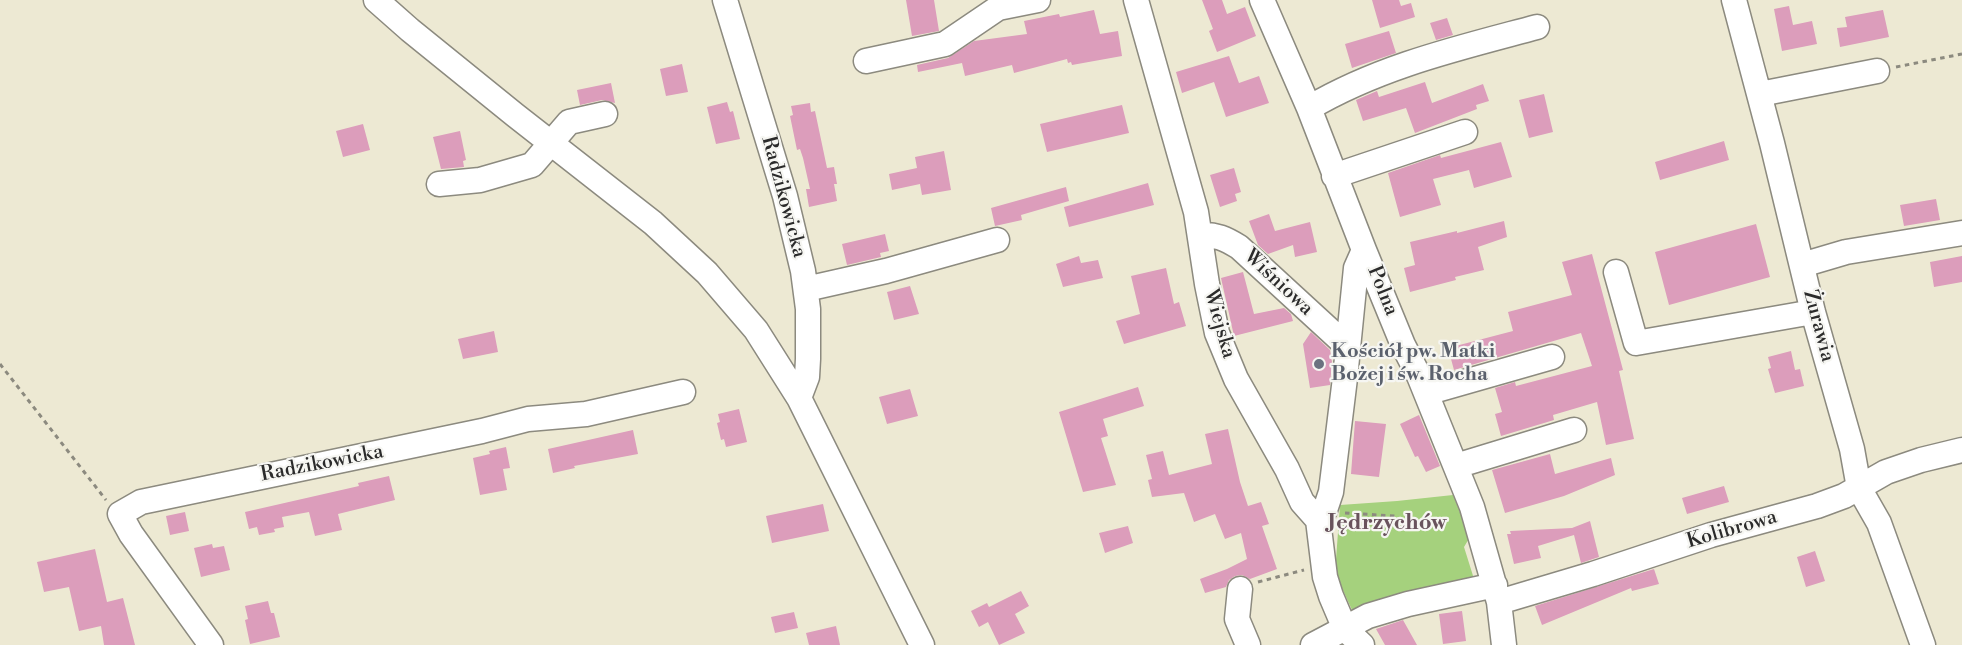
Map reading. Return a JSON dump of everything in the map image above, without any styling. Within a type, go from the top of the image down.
[{"type":"street","points":[[376,0],[653,223],[706,273],[756,330],[799,398],[922,645]]},
{"type":"street","name":"Radzikowicka","points":[[725,0],[790,216],[806,289],[807,377],[799,398]]},
{"type":"street","points":[[866,61],[945,44],[998,8],[1038,0]]},
{"type":"street","name":"Wiejska","points":[[1136,0],[1196,212],[1217,333],[1232,370],[1287,469],[1302,502],[1322,515]]},
{"type":"street","name":"Polna","points":[[1262,0],[1309,108],[1364,250],[1472,507],[1497,593],[1504,645]]},
{"type":"street","name":"Żurawia","points":[[1734,0],[1760,94],[1813,312],[1852,449],[1859,488],[1879,523],[1923,645]]},
{"type":"street","points":[[1309,108],[1333,94],[1393,68],[1537,27]]},
{"type":"street","points":[[1760,94],[1877,71]]},
{"type":"street","points":[[439,184],[480,180],[532,165],[569,122],[605,114]]},
{"type":"street","points":[[1334,176],[1465,132]]},
{"type":"street","points":[[1802,265],[1846,252],[1962,233]]},
{"type":"street","name":"Wiśniowa","points":[[1200,235],[1210,234],[1223,237],[1239,247],[1348,347]]},
{"type":"street","points":[[806,289],[886,271],[997,240]]},
{"type":"street","points":[[1353,637],[1331,596],[1323,566],[1322,515],[1331,492],[1356,268],[1364,250]]},
{"type":"street","points":[[1616,273],[1636,343],[1813,312]]},
{"type":"street","points":[[1426,393],[1552,357]]},
{"type":"street","name":"Radzikowicka","points":[[120,514],[141,502],[470,434],[528,419],[586,414],[683,393]]},
{"type":"street","points":[[1456,466],[1574,430]]},
{"type":"street","name":"Kolibrowa","points":[[1497,593],[1593,574],[1711,535],[1817,506],[1859,488],[1886,472],[1920,460],[1962,450]]},
{"type":"street","points":[[120,514],[131,534],[211,645]]},
{"type":"street","points":[[1240,590],[1237,619],[1248,645]]},
{"type":"street","points":[[1313,645],[1353,637],[1368,616],[1398,607],[1497,593]]},
{"type":"path","points":[[1877,71],[1962,54]]},
{"type":"path","points":[[0,363],[72,454],[101,495],[120,514]]},
{"type":"path","points":[[1322,515],[1395,516]]},
{"type":"path","points":[[1240,590],[1266,579],[1323,566]]},
{"type":"green space","points":[[1453,495],[1470,537],[1464,547],[1474,579],[1352,610],[1335,573],[1340,505]]},
{"type":"building","points":[[906,0],[934,0],[939,31],[912,36]]},
{"type":"building","points":[[1202,0],[1222,0],[1227,14],[1245,7],[1256,36],[1217,52],[1209,31],[1213,29]]},
{"type":"building","points":[[1372,0],[1399,0],[1401,6],[1411,3],[1415,17],[1380,28]]},
{"type":"building","points":[[1789,6],[1793,25],[1812,21],[1817,44],[1782,51],[1774,9]]},
{"type":"building","points":[[1094,10],[1100,34],[1118,31],[1122,56],[1072,65],[1067,59],[1014,73],[1012,65],[965,76],[962,63],[918,72],[917,65],[948,58],[974,41],[1027,34],[1024,21]]},
{"type":"building","points":[[1883,10],[1889,37],[1840,47],[1837,28],[1847,27],[1845,17]]},
{"type":"building","points":[[1447,18],[1453,35],[1436,40],[1430,23]]},
{"type":"building","points":[[1389,31],[1396,53],[1352,68],[1345,44]]},
{"type":"building","points":[[1229,56],[1239,83],[1259,76],[1269,103],[1226,117],[1214,82],[1182,93],[1176,72]]},
{"type":"building","points":[[682,64],[688,92],[666,96],[660,69]]},
{"type":"building","points":[[1425,82],[1432,103],[1483,84],[1489,101],[1476,105],[1477,109],[1415,133],[1406,108],[1363,121],[1356,100],[1377,91],[1379,97]]},
{"type":"building","points":[[611,83],[615,103],[602,100],[580,105],[577,90]]},
{"type":"building","points":[[1544,94],[1553,132],[1529,138],[1519,100]]},
{"type":"building","points":[[727,102],[730,112],[733,111],[740,139],[716,144],[707,107]]},
{"type":"building","points":[[810,103],[811,112],[815,111],[827,168],[834,167],[837,201],[809,207],[806,189],[810,189],[800,149],[797,150],[790,116],[793,115],[791,106]]},
{"type":"building","points":[[1122,105],[1129,133],[1047,152],[1040,124]]},
{"type":"building","points":[[363,124],[370,150],[343,157],[336,131]]},
{"type":"building","points":[[460,131],[466,160],[463,161],[464,167],[441,169],[433,137]]},
{"type":"building","points":[[1724,141],[1729,160],[1660,180],[1655,162]]},
{"type":"building","points":[[1501,142],[1512,177],[1474,188],[1469,170],[1433,179],[1441,205],[1400,217],[1388,173],[1440,155],[1441,158]]},
{"type":"building","points":[[944,151],[951,190],[922,195],[920,184],[892,190],[889,174],[917,168],[915,157]]},
{"type":"building","points":[[1234,168],[1241,192],[1235,194],[1237,201],[1220,207],[1210,175]]},
{"type":"building","points":[[1148,183],[1154,205],[1069,227],[1064,207]]},
{"type":"building","points":[[1066,187],[1069,201],[1021,215],[1022,220],[995,226],[991,208]]},
{"type":"building","points":[[1936,199],[1940,220],[1904,226],[1900,205]]},
{"type":"building","points":[[1269,214],[1275,231],[1310,222],[1317,252],[1295,257],[1293,245],[1268,254],[1258,245],[1249,221]]},
{"type":"building","points":[[1504,221],[1507,237],[1478,247],[1484,270],[1410,292],[1404,268],[1415,265],[1410,242]]},
{"type":"building","points":[[1756,224],[1770,277],[1669,305],[1655,252]]},
{"type":"building","points":[[885,234],[889,251],[880,253],[881,257],[847,265],[842,244]]},
{"type":"building","points":[[1592,254],[1623,370],[1619,371],[1634,439],[1606,445],[1597,402],[1553,415],[1554,420],[1501,436],[1495,414],[1502,412],[1495,388],[1515,382],[1516,386],[1592,366],[1581,333],[1454,370],[1448,348],[1513,331],[1508,312],[1572,295],[1562,262]]},
{"type":"building","points":[[1079,256],[1081,263],[1098,260],[1103,278],[1063,287],[1056,264]]},
{"type":"building","points":[[1962,256],[1962,282],[1934,287],[1930,262]]},
{"type":"building","points":[[1166,268],[1174,304],[1179,302],[1186,326],[1124,344],[1116,321],[1140,314],[1131,276]]},
{"type":"building","points":[[1243,272],[1254,314],[1284,308],[1291,314],[1293,321],[1234,336],[1221,278]]},
{"type":"building","points":[[910,286],[919,314],[894,320],[887,292]]},
{"type":"building","points":[[494,331],[498,352],[463,359],[458,339]]},
{"type":"building","name":"Kościół pw. Matki Bożej i św. Rocha","points":[[1311,332],[1330,350],[1332,362],[1330,385],[1310,388],[1303,344]]},
{"type":"building","points":[[1791,351],[1795,370],[1800,369],[1804,386],[1775,393],[1768,369],[1771,368],[1768,357]]},
{"type":"building","points":[[1138,387],[1144,406],[1103,419],[1108,436],[1101,438],[1116,485],[1083,492],[1059,412]]},
{"type":"building","points":[[910,389],[918,416],[887,424],[879,397]]},
{"type":"building","points":[[739,409],[747,442],[726,447],[724,439],[721,440],[717,423],[720,422],[718,414]]},
{"type":"building","points":[[1419,415],[1440,466],[1426,472],[1418,456],[1415,457],[1400,424]]},
{"type":"building","points":[[1355,421],[1386,424],[1379,477],[1351,474]]},
{"type":"building","points":[[1228,429],[1248,506],[1261,502],[1269,524],[1262,526],[1277,569],[1250,579],[1242,575],[1235,576],[1229,580],[1226,587],[1205,593],[1200,579],[1247,559],[1241,533],[1225,539],[1215,514],[1194,522],[1184,493],[1152,497],[1148,480],[1152,479],[1146,455],[1163,451],[1169,475],[1212,464],[1205,434]]},
{"type":"building","points":[[633,430],[638,454],[574,466],[575,468],[553,473],[548,449]]},
{"type":"building","points":[[506,447],[510,468],[503,469],[507,490],[480,495],[473,458]]},
{"type":"building","points":[[1550,454],[1555,474],[1611,458],[1615,475],[1564,496],[1505,513],[1492,470]]},
{"type":"building","points":[[389,476],[395,500],[338,514],[342,530],[315,536],[309,512],[282,517],[284,527],[274,529],[275,532],[259,535],[257,527],[249,529],[245,512],[359,486],[358,483]]},
{"type":"building","points":[[1724,486],[1729,502],[1687,514],[1682,498]]},
{"type":"building","points":[[823,504],[829,531],[772,543],[766,516]]},
{"type":"building","points":[[185,512],[189,531],[170,535],[166,516]]},
{"type":"building","points":[[1590,521],[1599,557],[1581,563],[1574,535],[1538,546],[1541,558],[1514,564],[1507,534],[1511,534],[1510,531],[1572,528]]},
{"type":"building","points":[[1128,526],[1133,543],[1105,553],[1099,533]]},
{"type":"building","points":[[212,544],[213,548],[224,546],[230,570],[201,577],[194,548]]},
{"type":"building","points":[[95,549],[107,602],[123,598],[135,645],[104,645],[101,626],[79,631],[69,587],[44,592],[37,562]]},
{"type":"building","points":[[1815,551],[1825,581],[1806,587],[1797,557]]},
{"type":"building","points":[[1654,569],[1659,584],[1632,591],[1631,588],[1542,625],[1535,606]]},
{"type":"building","points":[[1021,591],[1029,606],[1015,614],[1025,633],[999,645],[988,622],[979,627],[971,611],[987,603],[989,607]]},
{"type":"building","points":[[268,601],[271,613],[274,613],[280,637],[250,644],[245,620],[248,619],[245,606]]},
{"type":"building","points":[[1462,611],[1466,641],[1443,644],[1439,614]]},
{"type":"building","points":[[794,612],[798,628],[775,633],[771,617]]},
{"type":"building","points":[[1403,620],[1417,645],[1385,645],[1376,629]]},
{"type":"building","points":[[836,626],[840,645],[809,645],[806,633]]},
{"type":"place","name":"Kościół pw. Matki Bożej i św. Rocha","points":[[1319,364]]},
{"type":"district","name":"Jędrzychów","points":[[1387,524]]}]
